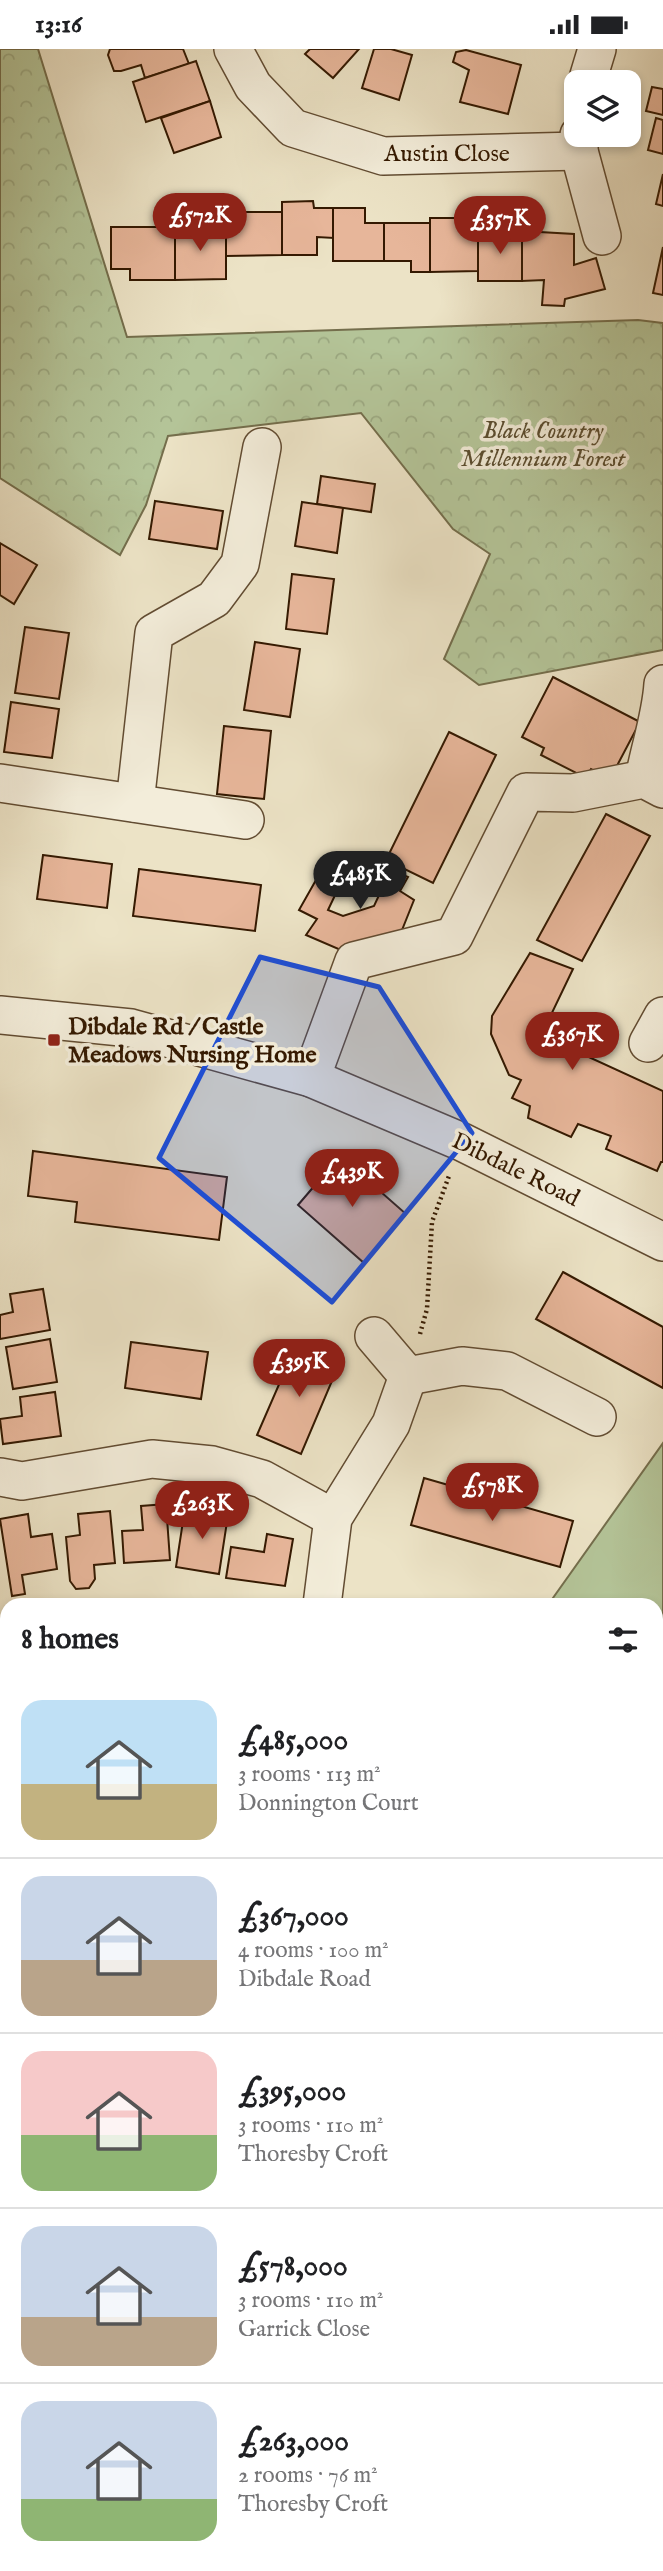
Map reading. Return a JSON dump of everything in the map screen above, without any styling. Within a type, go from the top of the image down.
[{"type":"street","name":"Austin Close","points":[[233,49],[253,86],[293,128],[383,156],[564,144]]},
{"type":"street","points":[[591,70],[597,49]]},
{"type":"street","name":"Austin Close","points":[[580,147],[602,236]]},
{"type":"street","points":[[135,803],[154,633],[214,599],[240,564],[262,447]]},
{"type":"street","points":[[311,1078],[354,961],[454,936],[526,792],[573,793],[654,784],[650,745],[662,705],[663,684]]},
{"type":"street","points":[[0,783],[245,820]]},
{"type":"street","name":"Dibdale Road","points":[[0,1015],[131,1028],[311,1078],[462,1142],[663,1242]]},
{"type":"street","points":[[374,1336],[408,1376]]},
{"type":"street","points":[[408,1376],[461,1366],[507,1371],[597,1417]]},
{"type":"street","points":[[323,1598],[332,1518],[391,1424],[408,1376]]},
{"type":"street","points":[[0,1477],[22,1481],[152,1459],[212,1465],[261,1479],[332,1518]]},
{"type":"path","points":[[408,1376],[427,1309],[432,1221],[462,1142]]},
{"type":"highlighted area","points":[[260,957],[379,987],[472,1133],[332,1302],[159,1158]]},
{"type":"green space","name":"Black Country Millennium Forest","points":[[0,49],[38,49],[127,337],[638,320],[663,323],[663,650],[479,685],[444,659],[490,554],[453,529],[361,413],[168,436],[146,505],[120,555],[0,478]]},
{"type":"green space","points":[[663,1443],[663,1598],[553,1598]]},
{"type":"building","points":[[110,49],[183,49],[189,64],[145,78],[141,65],[114,71],[108,55]]},
{"type":"building","points":[[310,49],[359,49],[333,78],[305,54]]},
{"type":"building","points":[[374,49],[391,49],[412,55],[399,100],[362,88]]},
{"type":"building","points":[[466,50],[521,65],[508,114],[460,102],[469,70],[453,62],[456,52]]},
{"type":"building","points":[[196,61],[210,101],[146,122],[133,82]]},
{"type":"building","points":[[652,87],[663,89],[663,115],[646,111]]},
{"type":"building","points":[[210,101],[221,137],[174,153],[161,118]]},
{"type":"building","points":[[656,118],[663,120],[663,154],[648,150]]},
{"type":"building","points":[[663,174],[663,206],[656,204]]},
{"type":"building","points":[[313,201],[314,208],[333,208],[334,238],[317,237],[317,255],[282,255],[282,202]]},
{"type":"building","points":[[333,208],[365,208],[365,223],[384,223],[384,261],[333,261]]},
{"type":"building","points":[[226,212],[282,212],[282,255],[226,256]]},
{"type":"building","points":[[430,218],[465,218],[465,231],[478,231],[478,271],[430,272]]},
{"type":"building","points":[[384,223],[430,223],[430,272],[411,272],[411,261],[384,261]]},
{"type":"building","points":[[111,227],[175,227],[175,280],[130,280],[130,269],[111,269]]},
{"type":"building","points":[[175,227],[226,227],[226,279],[175,280]]},
{"type":"building","points":[[478,231],[522,231],[522,281],[478,281]]},
{"type":"building","points":[[522,231],[574,234],[574,265],[596,258],[605,289],[565,299],[564,306],[542,305],[544,280],[522,281]]},
{"type":"building","points":[[663,247],[663,295],[653,293]]},
{"type":"building","points":[[321,476],[375,484],[371,512],[317,504]]},
{"type":"building","points":[[155,501],[223,511],[217,549],[149,539]]},
{"type":"building","points":[[302,502],[343,508],[337,553],[295,546]]},
{"type":"building","points":[[0,543],[37,565],[14,604],[0,595]]},
{"type":"building","points":[[292,574],[334,579],[327,634],[286,629]]},
{"type":"building","points":[[25,627],[69,633],[59,699],[15,693]]},
{"type":"building","points":[[255,642],[300,649],[290,717],[244,710]]},
{"type":"building","points":[[553,677],[640,722],[610,779],[591,769],[586,778],[541,755],[544,748],[522,737]]},
{"type":"building","points":[[11,702],[59,709],[52,758],[4,752]]},
{"type":"building","points":[[224,726],[271,731],[264,799],[217,794]]},
{"type":"building","points":[[449,732],[496,755],[433,883],[386,860]]},
{"type":"building","points":[[606,814],[650,836],[582,961],[537,940]]},
{"type":"building","points":[[43,855],[112,864],[107,908],[37,899]]},
{"type":"building","points":[[370,861],[408,877],[400,891],[414,900],[402,930],[343,951],[306,935],[317,919],[299,910],[316,880],[338,889],[328,910],[343,916],[374,906],[381,891],[359,883]]},
{"type":"building","points":[[139,869],[261,885],[255,931],[133,916]]},
{"type":"building","points":[[530,953],[573,969],[549,1019],[556,1042],[663,1091],[663,1162],[657,1171],[606,1149],[611,1136],[578,1124],[571,1137],[528,1118],[530,1106],[512,1098],[521,1080],[509,1075],[491,1034],[492,1016]]},
{"type":"building","points":[[33,1151],[227,1177],[219,1240],[75,1222],[77,1202],[28,1196]]},
{"type":"building","points":[[340,1156],[406,1214],[364,1263],[298,1205]]},
{"type":"building","points":[[563,1272],[663,1327],[663,1388],[536,1319]]},
{"type":"building","points":[[43,1289],[50,1330],[0,1339],[0,1315],[13,1312],[10,1294]]},
{"type":"building","points":[[50,1339],[57,1382],[13,1389],[6,1347]]},
{"type":"building","points":[[131,1342],[208,1352],[201,1399],[125,1388]]},
{"type":"building","points":[[297,1343],[340,1362],[301,1454],[257,1435]]},
{"type":"building","points":[[55,1392],[61,1436],[3,1444],[0,1419],[22,1416],[20,1397]]},
{"type":"building","points":[[424,1478],[573,1521],[560,1567],[411,1525]]},
{"type":"building","points":[[166,1504],[170,1560],[124,1563],[122,1531],[143,1530],[141,1506]]},
{"type":"building","points":[[185,1508],[228,1515],[219,1574],[176,1567]]},
{"type":"building","points":[[110,1511],[115,1563],[94,1565],[95,1579],[89,1588],[76,1589],[70,1581],[66,1537],[80,1535],[78,1514]]},
{"type":"building","points":[[28,1514],[31,1537],[52,1534],[57,1569],[22,1575],[25,1594],[12,1596],[0,1519]]},
{"type":"building","points":[[267,1534],[293,1539],[285,1586],[226,1578],[231,1547],[264,1552]]},
{"type":"place","name":"Dibdale Rd / Castle Meadows Nursing Home","points":[[54,1040]]}]
